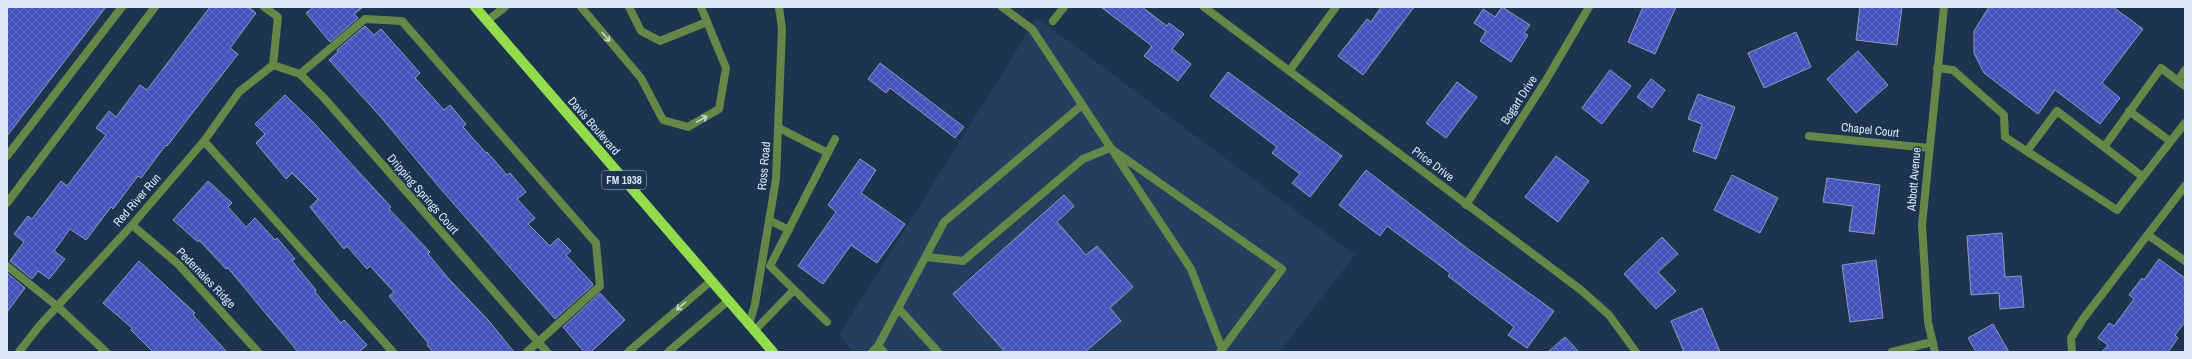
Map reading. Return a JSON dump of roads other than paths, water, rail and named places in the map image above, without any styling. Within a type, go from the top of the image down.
[{"type":"main road","name":"Davis Boulevard","points":[[475,7],[773,352]]},
{"type":"street","points":[[7,156],[122,7]]},
{"type":"street","points":[[7,202],[155,7]]},
{"type":"street","points":[[264,7],[278,17],[273,65]]},
{"type":"street","points":[[487,21],[505,7]]},
{"type":"street","points":[[581,7],[641,78],[663,120],[688,127],[719,109],[726,68],[701,7]]},
{"type":"street","points":[[629,7],[641,31],[660,41],[707,22]]},
{"type":"street","name":"Ross Road","points":[[751,328],[776,179],[782,29],[779,7]]},
{"type":"street","points":[[1002,7],[1032,29],[1191,269],[1221,351]]},
{"type":"street","points":[[1053,21],[1064,7]]},
{"type":"street","name":"Price Drive","points":[[1204,7],[1290,70],[1466,205],[1581,290],[1609,315],[1636,352]]},
{"type":"street","points":[[1290,70],[1336,7]]},
{"type":"street","name":"Bogart Drive","points":[[1466,205],[1545,82],[1589,7]]},
{"type":"street","name":"Abbott Avenue","points":[[1935,352],[1928,322],[1922,225],[1944,7]]},
{"type":"street","points":[[300,74],[364,19],[402,21],[596,244],[600,286],[527,352]]},
{"type":"street","name":"Dripping Springs Court","points":[[273,65],[300,74],[324,98],[547,352]]},
{"type":"street","name":"Red River Run","points":[[19,352],[57,306],[132,225],[204,141],[239,92],[273,65]]},
{"type":"street","points":[[1937,68],[1953,70],[2004,115],[2005,137],[2117,210],[2185,122]]},
{"type":"street","points":[[2104,147],[2161,68],[2182,83],[2185,70]]},
{"type":"street","points":[[878,350],[898,308],[944,222],[1082,105]]},
{"type":"street","points":[[2027,151],[2057,111],[2143,177]]},
{"type":"street","points":[[2129,111],[2170,142]]},
{"type":"street","points":[[779,128],[828,153]]},
{"type":"street","name":"Chapel Court","points":[[1809,136],[1929,148]]},
{"type":"street","points":[[827,322],[793,291],[770,266],[835,139]]},
{"type":"street","points":[[204,141],[393,352]]},
{"type":"street","points":[[926,257],[963,261],[1083,158],[1110,148]]},
{"type":"street","points":[[1110,148],[1282,269],[1221,351]]},
{"type":"street","points":[[2072,352],[2071,338],[2082,319],[2185,186]]},
{"type":"street","points":[[769,220],[789,230]]},
{"type":"street","name":"Pedernales Ridge","points":[[132,225],[178,264],[258,352]]},
{"type":"street","points":[[2148,235],[2185,261]]},
{"type":"street","points":[[7,266],[57,306],[106,352]]},
{"type":"street","points":[[628,352],[711,281]]},
{"type":"street","points":[[751,328],[793,291]]},
{"type":"street","points":[[668,352],[728,301]]},
{"type":"street","points":[[898,308],[938,352]]},
{"type":"street","points":[[1892,352],[1932,342]]}]
